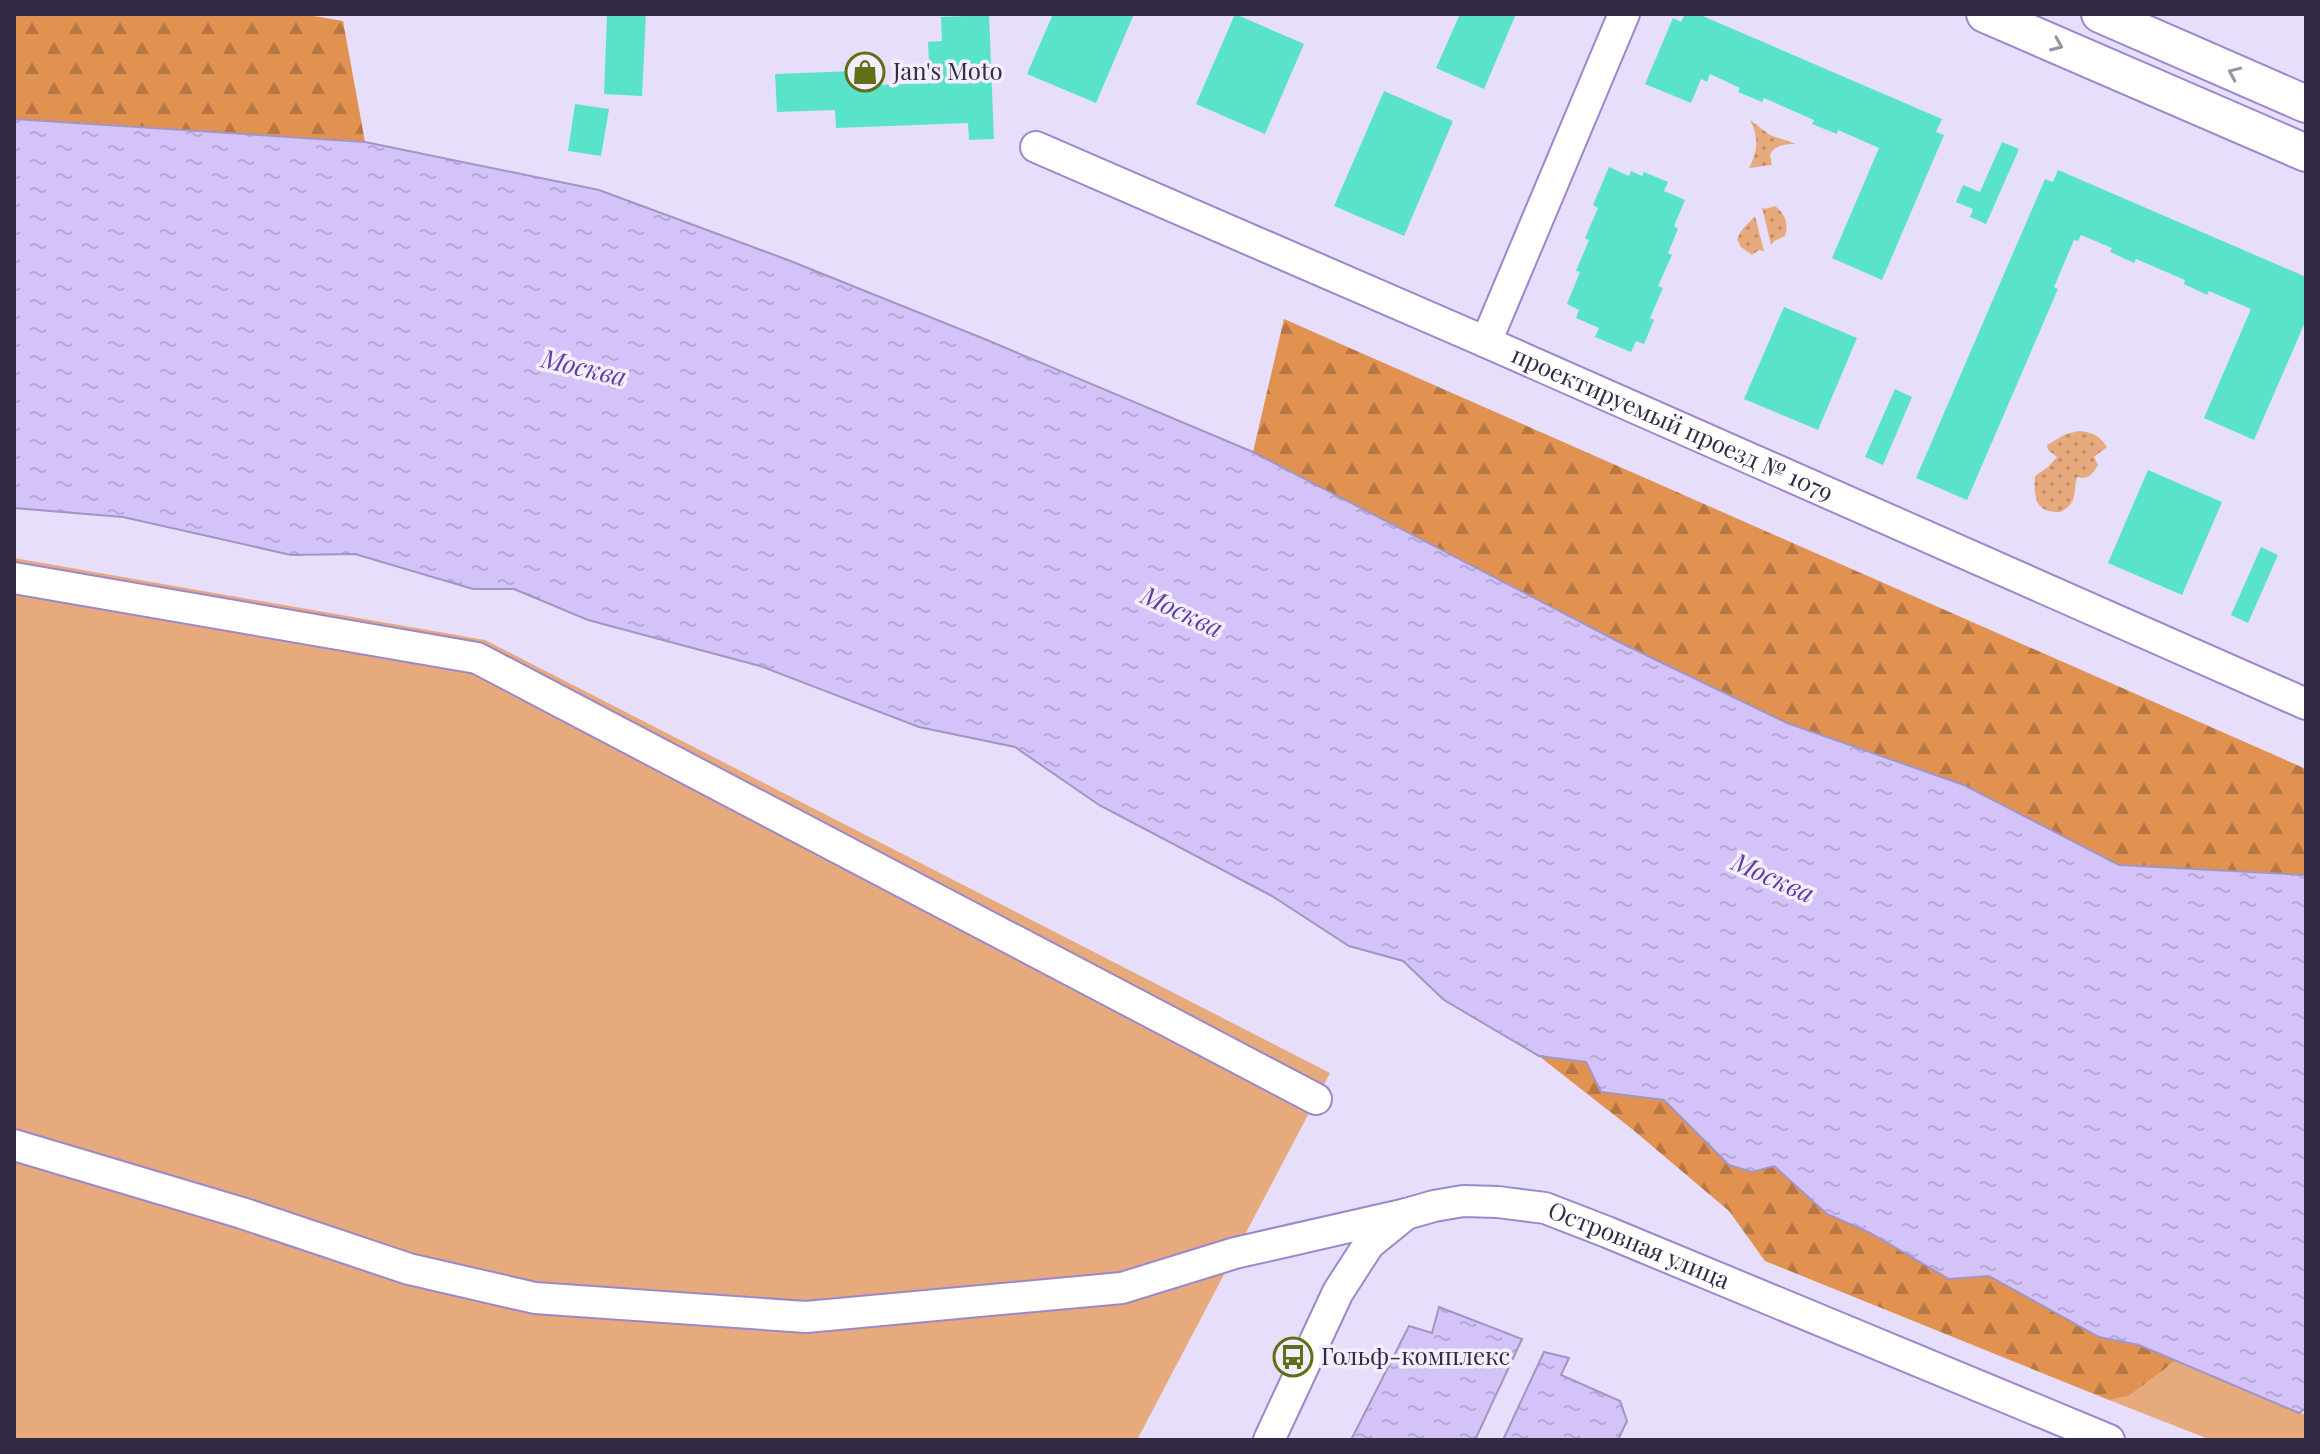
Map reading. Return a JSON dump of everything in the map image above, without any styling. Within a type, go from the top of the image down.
[{"type":"main road","points":[[1985,14],[2306,153]]},
{"type":"main road","points":[[2100,14],[2306,104]]},
{"type":"street","points":[[1486,342],[1624,14]]},
{"type":"street","name":"проектируемый проезд № 1079","points":[[1036,147],[2306,704]]},
{"type":"street","points":[[14,578],[477,658],[1316,1099]]},
{"type":"street","points":[[14,1145],[242,1213],[409,1269],[535,1298],[806,1317],[1122,1288],[1235,1253],[1406,1214]]},
{"type":"street","points":[[1464,1182],[1498,1202]]},
{"type":"street","name":"Островная улица","points":[[1269,1440],[1338,1292],[1369,1244],[1406,1214],[1463,1201],[1545,1208],[2109,1440]]},
{"type":"shaded area","points":[[1750,120],[1770,135],[1796,144],[1774,149],[1770,155],[1772,165],[1749,168],[1756,144]]},
{"type":"shaded area","points":[[1775,206],[1787,227],[1785,236],[1771,245],[1762,207]]},
{"type":"shaded area","points":[[1755,216],[1764,251],[1759,250],[1752,255],[1741,247],[1737,239]]},
{"type":"shaded area","points":[[2079,431],[2095,435],[2107,447],[2094,457],[2098,465],[2092,474],[2077,477],[2070,505],[2060,512],[2045,510],[2037,502],[2035,476],[2057,457],[2048,450],[2047,445],[2066,434]]},
{"type":"shaded area","points":[[14,558],[485,640],[1330,1073],[1137,1440],[14,1440]]},
{"type":"shaded area","points":[[2175,1361],[2306,1415],[2306,1440],[2211,1440],[2109,1400],[2129,1396]]},
{"type":"green space","points":[[14,14],[302,14],[343,21],[365,142],[14,119]]},
{"type":"green space","points":[[1284,319],[2306,769],[2306,875],[2119,865],[1964,785],[1788,723],[1621,643],[1253,452]]},
{"type":"green space","points":[[1539,1056],[1586,1062],[1601,1092],[1664,1100],[1729,1164],[1752,1172],[1773,1166],[1827,1214],[1870,1233],[1949,1279],[1989,1276],[2099,1337],[2139,1345],[2175,1361],[2129,1396],[2109,1400],[1765,1261],[1729,1211]]},
{"type":"water","name":"Москва","points":[[14,119],[365,142],[599,190],[788,260],[1253,452],[1621,643],[1787,723],[1964,785],[2119,865],[2306,875],[2306,1408],[2299,1413],[2139,1345],[2099,1337],[1989,1276],[1949,1279],[1870,1233],[1827,1214],[1774,1166],[1752,1172],[1729,1165],[1664,1100],[1601,1092],[1586,1062],[1539,1056],[1444,1000],[1403,961],[1349,946],[1272,896],[1099,805],[1015,747],[919,727],[760,666],[588,620],[514,589],[473,589],[355,554],[291,555],[123,517],[14,508]]},
{"type":"water","points":[[1439,1307],[1522,1339],[1475,1440],[1351,1440],[1409,1326],[1432,1333]]},
{"type":"water","points":[[1544,1352],[1569,1358],[1561,1375],[1620,1401],[1627,1421],[1618,1440],[1503,1440]]},
{"type":"building","points":[[607,14],[646,14],[642,96],[604,94]]},
{"type":"building","points":[[1053,14],[1134,14],[1096,103],[1027,74]]},
{"type":"building","points":[[1235,14],[1304,44],[1265,134],[1196,104]]},
{"type":"building","points":[[1460,14],[1516,14],[1484,89],[1436,68]]},
{"type":"building","points":[[1685,14],[1698,14],[1942,119],[1936,132],[1944,135],[1882,280],[1832,258],[1879,148],[1838,130],[1837,134],[1812,124],[1814,120],[1764,98],[1762,102],[1738,92],[1740,88],[1710,74],[1707,82],[1701,79],[1691,103],[1645,84],[1673,18],[1681,22]]},
{"type":"building","points":[[989,15],[994,139],[969,140],[968,123],[836,128],[835,110],[777,112],[775,74],[881,70],[882,85],[930,83],[928,42],[942,41],[941,17]]},
{"type":"building","points":[[1384,91],[1453,121],[1404,236],[1334,206]]},
{"type":"building","points":[[575,104],[609,109],[601,156],[568,151]]},
{"type":"building","points":[[2002,142],[2019,149],[1986,224],[1970,217],[1973,209],[1956,202],[1963,185],[1980,192]]},
{"type":"building","points":[[1609,167],[1629,176],[1631,171],[1642,176],[1644,172],[1668,182],[1664,191],[1685,200],[1674,226],[1678,229],[1668,253],[1672,255],[1658,286],[1663,288],[1650,318],[1654,320],[1644,344],[1636,341],[1631,352],[1595,337],[1599,328],[1576,318],[1579,310],[1567,304],[1589,240],[1585,238],[1598,208],[1593,205]]},
{"type":"building","points":[[2058,170],[2306,277],[2306,320],[2254,440],[2204,418],[2251,309],[2209,291],[2207,295],[2184,284],[2185,280],[2136,259],[2134,263],[2110,252],[2112,248],[2081,235],[2078,241],[2074,240],[2054,287],[2058,289],[1967,500],[1916,478],[2045,179],[2053,182]]},
{"type":"building","points":[[1784,307],[1857,338],[1818,430],[1744,399]]},
{"type":"building","points":[[1895,389],[1912,397],[1883,465],[1865,457]]},
{"type":"building","points":[[2148,470],[2222,502],[2182,595],[2108,563]]},
{"type":"building","points":[[2261,547],[2278,555],[2248,623],[2231,615]]},
{"type":"place","name":"Jan's Moto","points":[[865,72]]},
{"type":"place","name":"Гольф-комплекс","points":[[1293,1357]]}]
